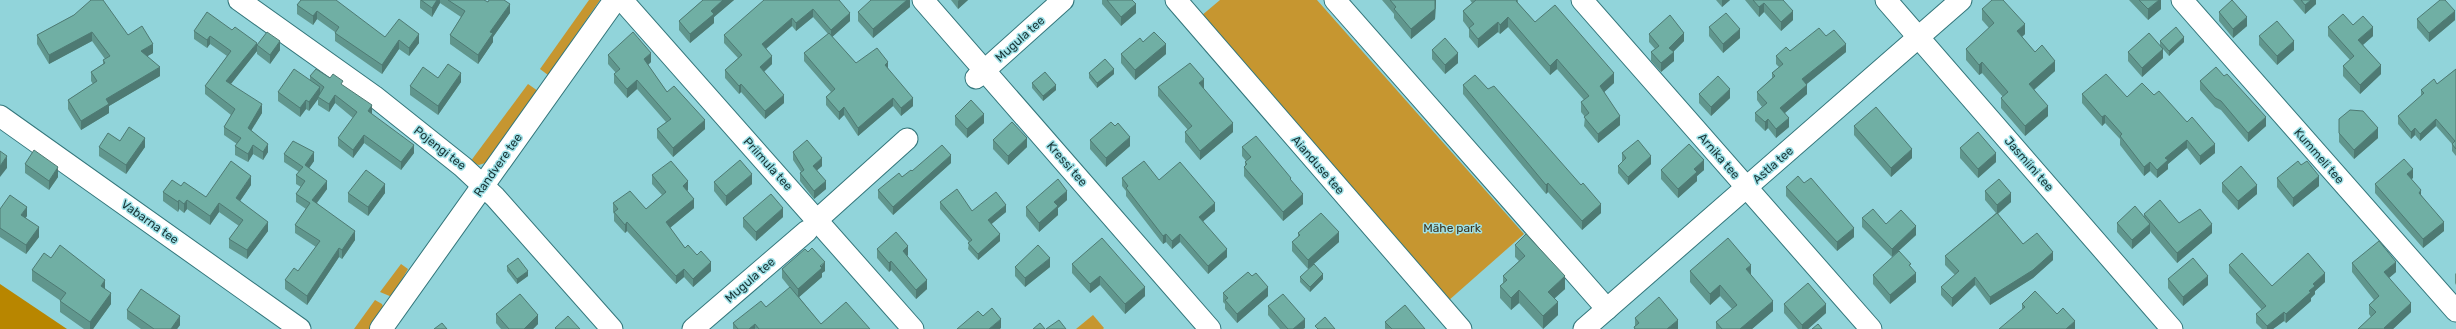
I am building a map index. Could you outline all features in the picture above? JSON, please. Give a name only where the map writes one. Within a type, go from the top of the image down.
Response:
[{"type":"main road","name":"Randvere tee","points":[[381,329],[615,0]]},
{"type":"street","name":"Pojengi tee","points":[[239,0],[374,96],[484,185],[612,329]]},
{"type":"street","name":"Priimula tee","points":[[622,0],[812,225],[913,329]]},
{"type":"street","name":"Kressi tee","points":[[923,0],[981,74],[1210,329]]},
{"type":"street","name":"Mugula tee","points":[[981,74],[1063,0]]},
{"type":"street","name":"Aianduse tee","points":[[1176,0],[1462,329]]},
{"type":"street","points":[[1335,0],[1606,309]]},
{"type":"street","name":"Arnika tee","points":[[1582,0],[1871,329]]},
{"type":"street","name":"Jasmiini tee","points":[[1886,0],[2172,329]]},
{"type":"street","name":"Astla tee","points":[[1584,329],[1961,0]]},
{"type":"street","name":"Kummeli tee","points":[[2182,0],[2456,311]]},
{"type":"street","name":"Vabarna tee","points":[[0,116],[300,329]]},
{"type":"street","name":"Mugula tee","points":[[693,329],[812,225],[907,139]]},
{"type":"green space","points":[[589,0],[600,0],[548,75],[540,69]]},
{"type":"green space","name":"Mähe park","points":[[1220,0],[1317,0],[1524,234],[1448,301],[1201,16]]},
{"type":"green space","points":[[528,84],[538,91],[485,163],[479,165],[470,162]]},
{"type":"green space","points":[[401,264],[408,269],[392,297],[380,292]]},
{"type":"green space","points":[[375,300],[382,304],[384,309],[369,329],[354,329]]},
{"type":"green space","points":[[1093,315],[1104,328],[1103,329],[1076,329]]},
{"type":"shaded area","points":[[0,284],[67,329],[0,329]]},
{"type":"building","points":[[91,0],[103,0],[128,35],[142,26],[153,44],[141,51],[160,67],[106,99],[109,104],[81,121],[68,100],[97,81],[91,72],[105,63],[103,60],[110,56],[92,32],[49,55],[37,35],[74,15]]},
{"type":"building","points":[[301,0],[336,0],[385,37],[399,19],[419,34],[409,48],[399,40],[382,65],[335,33],[339,27],[317,11],[313,16],[297,5]]},
{"type":"building","points":[[421,0],[437,0],[432,8]]},
{"type":"building","points":[[448,0],[484,0],[488,2],[489,0],[504,0],[510,4],[490,32],[493,33],[478,55],[450,35],[465,11]]},
{"type":"building","points":[[703,0],[723,0],[711,11],[714,14],[690,34],[679,21]]},
{"type":"building","points":[[764,0],[839,0],[850,13],[831,30],[813,9],[796,23],[792,18],[762,44],[772,56],[760,67],[784,95],[765,111],[741,84],[739,86],[725,70],[742,55],[724,35]]},
{"type":"building","points":[[871,0],[907,0],[873,29],[858,12]]},
{"type":"building","points":[[1107,0],[1132,0],[1136,4],[1121,17]]},
{"type":"building","points":[[1390,0],[1435,0],[1435,9],[1411,29],[1394,9],[1396,7]]},
{"type":"building","points":[[1476,0],[1517,0],[1516,1],[1535,22],[1555,5],[1614,73],[1600,86],[1620,116],[1598,134],[1584,117],[1589,113],[1581,102],[1589,96],[1557,59],[1550,66],[1508,17],[1500,25],[1498,22],[1478,39],[1469,28],[1474,24],[1463,11]]},
{"type":"building","points":[[1753,0],[1783,0],[1793,11],[1781,22],[1764,3],[1759,7]]},
{"type":"building","points":[[1992,0],[2003,0],[2025,24],[2017,31],[2035,52],[2042,45],[2055,61],[2029,84],[2048,106],[2025,126],[2001,98],[2008,92],[1982,62],[1979,65],[1966,49],[1994,23],[1982,9]]},
{"type":"building","points":[[2139,0],[2159,0],[2148,9]]},
{"type":"building","points":[[2232,0],[2247,17],[2233,29],[2219,12]]},
{"type":"building","points":[[2301,0],[2311,0],[2305,5]]},
{"type":"building","points":[[2440,0],[2445,0],[2455,11],[2429,33],[2417,19]]},
{"type":"building","points":[[207,12],[232,30],[235,27],[257,43],[226,81],[262,104],[248,128],[268,144],[263,152],[253,145],[248,154],[235,146],[241,138],[224,127],[235,109],[205,86],[231,51],[210,36],[207,40],[194,31]]},
{"type":"building","points":[[1726,13],[1740,29],[1723,44],[1709,27]]},
{"type":"building","points":[[2343,14],[2353,25],[2363,16],[2373,27],[2358,40],[2381,65],[2360,85],[2343,66],[2354,56],[2328,27]]},
{"type":"building","points":[[1670,15],[1684,33],[1669,48],[1674,52],[1661,63],[1651,52],[1659,46],[1649,34]]},
{"type":"building","points":[[2277,21],[2294,41],[2277,56],[2259,36]]},
{"type":"building","points":[[2176,27],[2184,37],[2169,51],[2160,41]]},
{"type":"building","points":[[1819,28],[1826,36],[1834,30],[1846,44],[1802,79],[1807,85],[1780,108],[1789,118],[1776,129],[1768,119],[1765,122],[1755,113],[1767,103],[1757,92],[1775,76],[1772,73],[1783,64],[1776,56],[1786,47],[1790,51]]},
{"type":"building","points":[[267,32],[280,41],[270,55],[257,45]]},
{"type":"building","points":[[633,32],[651,53],[644,59],[667,92],[674,86],[705,120],[673,148],[657,129],[671,119],[637,80],[627,89],[614,74],[620,69],[608,55]]},
{"type":"building","points":[[1154,32],[1166,44],[1135,70],[1121,54],[1140,38],[1143,42]]},
{"type":"building","points":[[829,33],[856,63],[877,48],[888,62],[885,65],[913,98],[901,108],[893,98],[858,128],[844,107],[839,112],[826,97],[835,89],[804,53]]},
{"type":"building","points":[[2149,33],[2163,49],[2142,68],[2128,52]]},
{"type":"building","points":[[1445,38],[1458,53],[1445,65],[1432,50]]},
{"type":"building","points":[[1105,59],[1114,69],[1097,83],[1089,73]]},
{"type":"building","points":[[1190,63],[1204,79],[1199,83],[1233,123],[1200,151],[1185,132],[1192,126],[1158,87]]},
{"type":"building","points":[[448,64],[461,73],[438,106],[410,86],[423,67],[438,78]]},
{"type":"building","points":[[2216,67],[2224,76],[2227,74],[2266,117],[2248,133],[2221,101],[2215,98],[2200,81]]},
{"type":"building","points":[[294,69],[320,87],[309,102],[306,100],[300,108],[278,92]]},
{"type":"building","points":[[316,69],[330,78],[333,74],[343,81],[341,84],[372,105],[368,111],[414,145],[401,162],[364,135],[353,150],[338,138],[357,112],[335,95],[329,104],[318,97],[324,87],[310,76]]},
{"type":"building","points":[[2456,69],[2456,149],[2452,144],[2455,141],[2436,119],[2420,134],[2415,128],[2411,132],[2398,116],[2424,93],[2421,90],[2434,79],[2437,84]]},
{"type":"building","points":[[1045,72],[1056,85],[1043,96],[1032,83]]},
{"type":"building","points":[[2106,74],[2127,97],[2142,83],[2154,95],[2159,91],[2187,122],[2192,117],[2215,144],[2200,156],[2187,140],[2165,158],[2168,160],[2157,170],[2150,162],[2144,167],[2120,136],[2122,134],[2105,115],[2102,117],[2082,94]]},
{"type":"building","points":[[1475,75],[1488,89],[1494,86],[1581,185],[1583,183],[1601,204],[1582,221],[1548,183],[1546,185],[1463,85]]},
{"type":"building","points":[[1718,76],[1730,89],[1711,107],[1699,94]]},
{"type":"building","points":[[971,100],[984,114],[967,129],[955,116]]},
{"type":"building","points":[[1876,107],[1912,149],[1891,168],[1854,126]]},
{"type":"building","points":[[2350,110],[2363,111],[2378,128],[2354,150],[2339,133],[2339,119]]},
{"type":"building","points":[[1012,122],[1027,138],[1008,156],[993,140]]},
{"type":"building","points":[[1111,122],[1115,126],[1118,123],[1130,137],[1106,158],[1090,140]]},
{"type":"building","points":[[129,127],[145,138],[126,165],[99,147],[108,133],[120,141]]},
{"type":"building","points":[[1978,132],[1996,153],[1978,169],[1960,148]]},
{"type":"building","points":[[1256,136],[1303,194],[1283,212],[1244,167],[1247,164],[1245,162],[1251,157],[1242,147]]},
{"type":"building","points":[[807,140],[822,158],[813,166],[826,181],[814,191],[800,173],[804,170],[793,152]]},
{"type":"building","points":[[1638,140],[1651,156],[1628,177],[1618,166],[1626,158],[1622,153]]},
{"type":"building","points":[[293,141],[314,152],[305,165],[327,181],[312,200],[355,231],[342,250],[339,248],[307,296],[285,280],[294,268],[298,271],[320,241],[295,225],[310,203],[296,194],[305,181],[296,175],[303,167],[284,154]]},
{"type":"building","points":[[1689,144],[1704,160],[1694,169],[1697,172],[1678,189],[1661,170]]},
{"type":"building","points":[[942,145],[951,155],[893,207],[878,190],[899,173],[902,177],[911,170],[912,171]]},
{"type":"building","points":[[34,150],[58,167],[49,181],[25,164]]},
{"type":"building","points":[[0,151],[7,156],[0,166]]},
{"type":"building","points":[[2404,159],[2413,169],[2407,174],[2421,190],[2419,193],[2444,222],[2423,239],[2375,184]]},
{"type":"building","points":[[740,160],[752,174],[726,196],[714,182]]},
{"type":"building","points":[[231,161],[251,176],[236,198],[268,222],[247,250],[229,239],[243,220],[219,203],[210,216],[187,200],[184,204],[179,200],[178,202],[163,192],[172,180],[181,186],[184,182],[206,197]]},
{"type":"building","points":[[671,161],[688,181],[683,186],[694,199],[666,222],[685,248],[688,245],[697,255],[701,251],[711,262],[693,279],[684,269],[676,276],[627,222],[625,225],[614,212],[618,209],[613,203],[630,191],[646,209],[666,192],[652,175]]},
{"type":"building","points":[[1144,161],[1159,180],[1180,162],[1215,203],[1199,217],[1227,249],[1208,266],[1180,234],[1172,241],[1166,234],[1163,236],[1126,188],[1128,186],[1122,178]]},
{"type":"building","points":[[2298,161],[2301,165],[2307,161],[2319,176],[2293,198],[2277,178]]},
{"type":"building","points":[[2241,166],[2257,185],[2238,201],[2222,183]]},
{"type":"building","points":[[366,170],[385,184],[368,207],[348,193]]},
{"type":"building","points":[[1798,176],[1804,183],[1811,178],[1854,228],[1837,242],[1786,187]]},
{"type":"building","points":[[1058,179],[1067,191],[1054,202],[1058,206],[1039,223],[1026,207]]},
{"type":"building","points":[[1999,179],[2011,193],[1997,205],[1985,191]]},
{"type":"building","points":[[957,189],[972,211],[996,192],[1006,205],[988,220],[1000,234],[978,254],[968,243],[972,240],[940,202]]},
{"type":"building","points":[[771,194],[783,208],[756,232],[743,218]]},
{"type":"building","points":[[10,195],[27,207],[21,215],[39,227],[26,245],[0,228],[0,209]]},
{"type":"building","points":[[2160,200],[2179,223],[2200,209],[2212,224],[2177,253],[2144,214]]},
{"type":"building","points":[[2135,206],[2150,224],[2132,240],[2117,223]]},
{"type":"building","points":[[1873,209],[1886,224],[1901,210],[1916,226],[1892,249],[1862,218]]},
{"type":"building","points":[[1321,213],[1339,232],[1308,260],[1292,242],[1300,235],[1298,233]]},
{"type":"building","points":[[1997,213],[2023,244],[2037,233],[2053,252],[2033,270],[1990,297],[1975,277],[1952,298],[1941,287],[1959,271],[1945,256]]},
{"type":"building","points":[[896,232],[908,246],[903,251],[927,280],[916,290],[891,261],[889,263],[877,249]]},
{"type":"building","points":[[1526,234],[1565,276],[1548,292],[1558,302],[1543,316],[1519,290],[1511,298],[1500,286],[1507,280],[1503,276],[1525,256],[1515,245]]},
{"type":"building","points":[[1102,238],[1145,287],[1125,304],[1100,276],[1090,284],[1072,264]]},
{"type":"building","points":[[1728,238],[1751,265],[1746,269],[1773,301],[1740,329],[1722,329],[1716,322],[1737,305],[1720,285],[1710,294],[1690,271]]},
{"type":"building","points":[[2379,241],[2396,262],[2384,272],[2411,303],[2384,328],[2385,329],[2358,329],[2376,312],[2369,305],[2379,296],[2352,263]]},
{"type":"building","points":[[60,245],[105,280],[101,286],[111,293],[90,322],[60,301],[66,293],[32,270],[44,253],[51,258]]},
{"type":"building","points":[[1038,245],[1050,258],[1025,278],[1015,267]]},
{"type":"building","points":[[812,248],[825,262],[820,266],[822,268],[798,289],[782,269],[805,249],[808,252]]},
{"type":"building","points":[[1899,251],[1911,264],[1909,265],[1916,273],[1890,295],[1873,275]]},
{"type":"building","points":[[2242,253],[2272,286],[2308,253],[2325,273],[2313,284],[2315,286],[2309,291],[2311,292],[2286,314],[2284,312],[2267,326],[2256,314],[2266,306],[2229,265]]},
{"type":"building","points":[[518,258],[528,271],[517,279],[507,266]]},
{"type":"building","points":[[2193,258],[2208,276],[2183,297],[2168,279]]},
{"type":"building","points":[[1314,264],[1323,274],[1310,287],[1300,277]]},
{"type":"building","points":[[1248,272],[1252,276],[1256,273],[1268,287],[1237,314],[1225,300],[1228,298],[1223,293]]},
{"type":"building","points":[[1808,283],[1826,304],[1802,325],[1784,304]]},
{"type":"building","points":[[790,287],[821,324],[846,302],[870,329],[759,329],[755,324],[749,329],[738,329],[733,323],[761,301],[766,307]]},
{"type":"building","points":[[141,289],[180,316],[171,329],[154,329],[127,310]]},
{"type":"building","points":[[2035,291],[2057,314],[2063,308],[2075,321],[2066,329],[1999,329],[2025,307],[2022,304]]},
{"type":"building","points":[[520,294],[538,315],[524,329],[509,329],[496,314]]},
{"type":"building","points":[[1283,294],[1305,319],[1293,329],[1288,329],[1268,306]]},
{"type":"building","points":[[1659,297],[1678,320],[1667,329],[1635,329],[1634,327],[1639,323],[1635,318]]},
{"type":"building","points":[[1405,305],[1425,329],[1392,329],[1385,322]]},
{"type":"building","points":[[992,308],[1001,319],[989,329],[957,329],[978,311],[983,316]]},
{"type":"building","points":[[568,316],[580,329],[555,328]]},
{"type":"building","points":[[1325,317],[1335,329],[1318,329],[1315,326]]},
{"type":"building","points":[[1059,320],[1066,329],[1046,329]]},
{"type":"building","points":[[442,323],[447,329],[434,329]]},
{"type":"building","points":[[1040,323],[1045,329],[1033,329]]},
{"type":"building","points":[[1818,324],[1822,329],[1812,329]]}]
